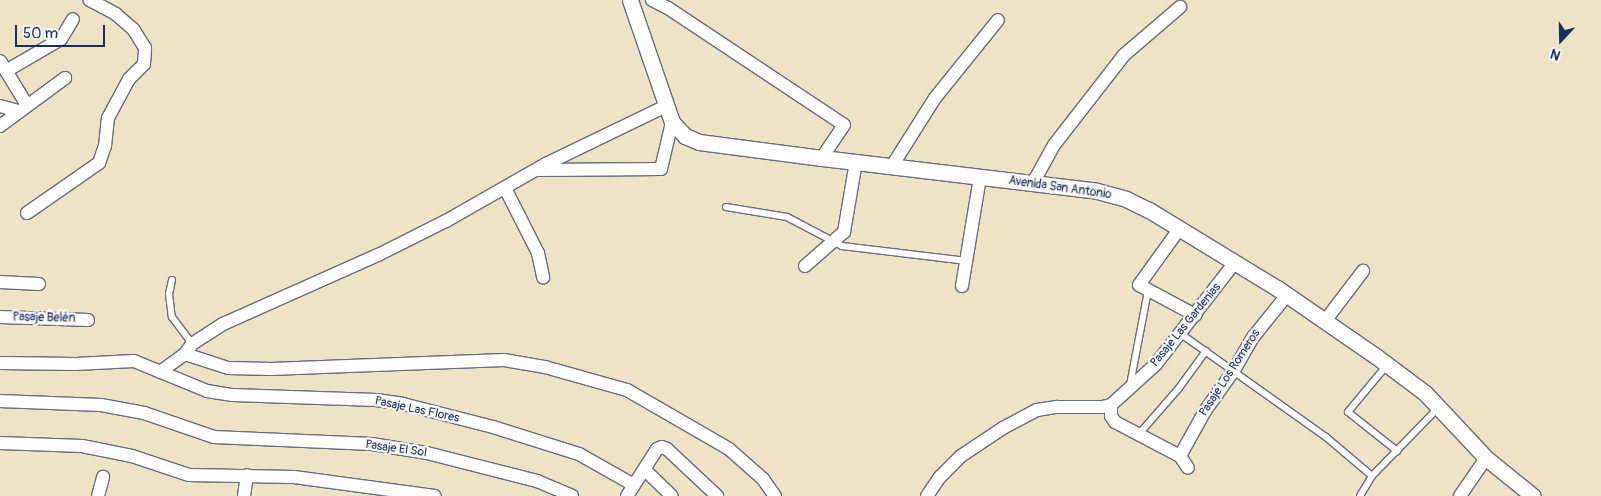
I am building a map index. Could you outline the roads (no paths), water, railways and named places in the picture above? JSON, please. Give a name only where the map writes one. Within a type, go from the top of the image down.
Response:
[{"type":"street","points":[[26,213],[99,164],[105,146],[108,118],[129,79],[144,64],[145,48],[133,29],[116,14],[90,0]]},
{"type":"street","points":[[536,170],[661,170],[672,122],[630,0]]},
{"type":"street","points":[[652,0],[668,8],[844,125],[822,158]]},
{"type":"street","points":[[1033,183],[1054,145],[1124,55],[1180,7]]},
{"type":"street","points":[[23,108],[2,67],[61,39],[73,19]]},
{"type":"street","points":[[892,166],[935,98],[998,20]]},
{"type":"street","points":[[0,126],[65,78]]},
{"type":"street","points":[[0,106],[23,108]]},
{"type":"street","points":[[160,372],[223,324],[378,255],[536,170],[666,106]]},
{"type":"street","name":"Avenida San Antonio","points":[[672,122],[685,136],[699,142],[1112,194],[1149,210],[1287,294],[1425,393],[1486,458],[1533,496]]},
{"type":"street","points":[[805,266],[844,232],[856,162]]},
{"type":"street","points":[[962,286],[980,177]]},
{"type":"street","points":[[505,188],[538,254],[543,277]]},
{"type":"street","points":[[1180,228],[1144,287],[1195,315]]},
{"type":"street","name":"Pasaje Las Gardenias","points":[[1111,405],[1156,364],[1235,262]]},
{"type":"street","points":[[1325,320],[1363,271]]},
{"type":"street","points":[[0,282],[39,284]]},
{"type":"street","name":"Pasaje Los Romeros","points":[[1180,456],[1205,411],[1234,370],[1254,336],[1287,294]]},
{"type":"street","name":"Pasaje Belén","points":[[0,317],[88,320]]},
{"type":"street","points":[[189,349],[228,368],[271,369],[504,360],[545,367],[627,390],[729,449],[763,479],[775,496]]},
{"type":"street","name":"Pasaje Las Flores","points":[[0,364],[76,364],[134,361],[148,365],[160,372],[207,391],[233,396],[376,400],[403,404],[493,427],[580,454],[630,491]]},
{"type":"street","name":"Pasaje El Sol","points":[[0,401],[101,405],[144,413],[214,437],[372,444],[418,451],[537,481],[572,496]]},
{"type":"street","points":[[927,496],[940,477],[961,456],[1003,428],[1037,410],[1058,407],[1102,407],[1111,405],[1112,416],[1116,422],[1180,456],[1188,468]]},
{"type":"street","points":[[0,443],[82,446],[132,456],[189,475],[247,475],[294,478],[435,496]]},
{"type":"street","points":[[630,491],[657,449],[666,449],[717,496]]},
{"type":"street","points":[[1460,496],[1486,458]]},
{"type":"street","points":[[645,470],[672,496]]},
{"type":"street","points":[[244,496],[247,475]]},
{"type":"street","points":[[98,496],[103,477]]},
{"type":"street","points":[[332,496],[336,483]]},
{"type":"lane","points":[[726,207],[787,217],[842,246],[967,261]]},
{"type":"lane","points":[[172,280],[169,294],[172,317],[189,349]]},
{"type":"lane","points":[[1130,388],[1144,287]]},
{"type":"lane","points":[[1181,334],[1326,437],[1372,476]]},
{"type":"lane","points":[[1139,434],[1179,388],[1206,351]]},
{"type":"lane","points":[[1387,365],[1348,412],[1397,451]]},
{"type":"lane","points":[[1360,496],[1372,476],[1438,407]]}]
